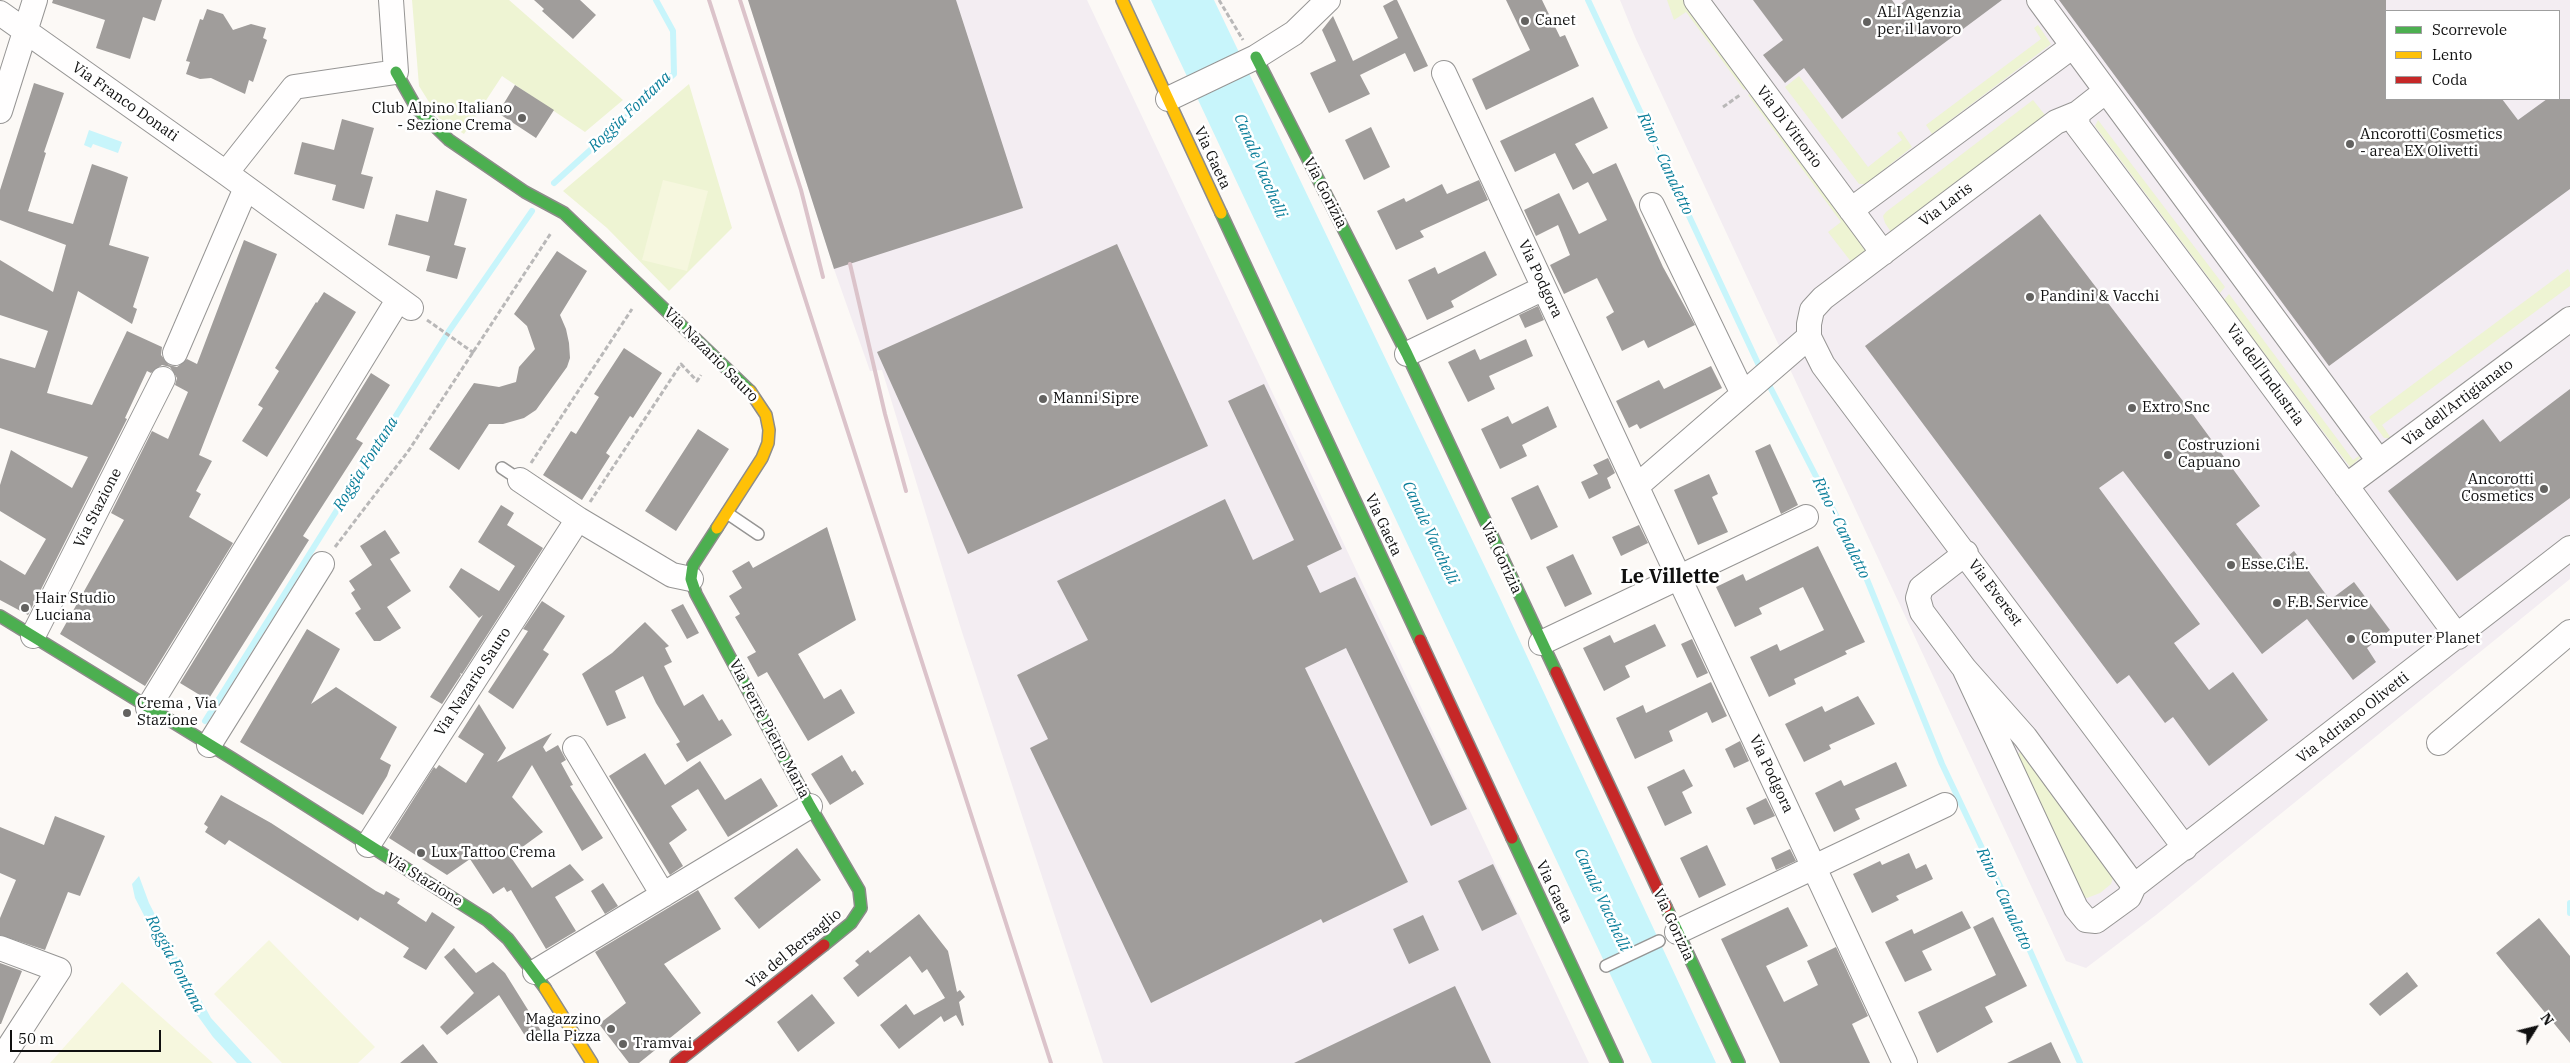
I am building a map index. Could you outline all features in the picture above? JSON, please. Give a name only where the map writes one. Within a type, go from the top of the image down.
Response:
[{"type":"street","points":[[0,111],[36,0]]},
{"type":"street","points":[[391,0],[396,72],[417,109],[449,140],[525,192],[560,210]]},
{"type":"street","name":"Via Gaeta","points":[[1122,0],[1617,1063]]},
{"type":"street","points":[[1168,99],[1250,60],[1294,33],[1328,0]]},
{"type":"street","name":"Via Di Vittorio","points":[[1696,0],[1883,253]]},
{"type":"street","points":[[2039,0],[2379,462]]},
{"type":"street","name":"Via Franco Donati","points":[[0,13],[226,173],[404,304]]},
{"type":"street","points":[[1851,210],[2073,46]]},
{"type":"street","name":"Via Gorizia","points":[[1250,60],[1406,354],[1541,643],[1668,936],[1738,1063]]},
{"type":"street","points":[[226,173],[294,87],[396,72]]},
{"type":"street","name":"Via Podgora","points":[[1444,73],[1905,1063]]},
{"type":"street","name":"Via Laris","points":[[1809,337],[1808,324],[1812,310],[1823,298],[2056,122],[2078,113],[2106,91]]},
{"type":"street","name":"Via dell'Industria","points":[[2078,113],[2077,125],[2083,134],[2458,637]]},
{"type":"street","points":[[176,353],[246,188]]},
{"type":"street","points":[[1652,205],[1743,394]]},
{"type":"street","name":"Via Nazario Sauro","points":[[560,210],[716,358],[759,402],[766,415],[769,430],[768,443],[762,458],[692,566],[690,579]]},
{"type":"street","points":[[1406,354],[1544,288]]},
{"type":"street","points":[[148,708],[404,304]]},
{"type":"street","name":"Via dell'Artigianato","points":[[2346,486],[2570,319]]},
{"type":"street","points":[[1637,486],[1809,337]]},
{"type":"street","name":"Via Everest","points":[[1809,337],[1824,365],[2185,848]]},
{"type":"street","name":"Via Stazione","points":[[33,636],[163,379]]},
{"type":"street","points":[[511,474],[578,520],[672,575],[690,579]]},
{"type":"street","points":[[1541,643],[1806,517]]},
{"type":"street","name":"Via Nazario Sauro","points":[[368,845],[578,520]]},
{"type":"street","name":"Via Adriano Olivetti","points":[[1964,668],[2076,908],[2086,920],[2096,921],[2129,897],[2134,886],[2458,637],[2570,548]]},
{"type":"street","points":[[1966,553],[1921,588],[1918,598],[1922,612],[1964,668],[2025,737],[2134,886]]},
{"type":"street","points":[[209,745],[322,564]]},
{"type":"street","name":"Via Ferrè Pietro Maria","points":[[535,972],[810,806],[696,594],[690,579]]},
{"type":"street","name":"Via Stazione","points":[[0,616],[487,920],[508,938],[535,972],[592,1063]]},
{"type":"street","points":[[2439,743],[2570,632]]},
{"type":"street","points":[[2003,749],[2025,737]]},
{"type":"street","points":[[575,748],[663,895]]},
{"type":"street","points":[[1668,936],[1945,805]]},
{"type":"street","name":"Via del Bersaglio","points":[[676,1063],[851,923],[861,908],[859,890],[810,806]]},
{"type":"street","points":[[0,948],[59,970],[0,1061]]},
{"type":"lane","points":[[727,514],[758,534]]},
{"type":"lane","points":[[1606,966],[1668,936]]},
{"type":"path","points":[[1219,0],[1238,32],[1250,60]]},
{"type":"path","points":[[322,564],[409,450],[474,353],[560,210]]},
{"type":"path","points":[[511,474],[628,313],[648,292]]},
{"type":"path","points":[[404,304],[474,353]]},
{"type":"path","points":[[578,520],[681,364],[697,381],[716,358]]},
{"type":"shaded area","points":[[748,0],[1087,0],[1589,1063],[1103,1063],[961,629],[882,370],[870,371],[834,269]]},
{"type":"shaded area","points":[[1620,0],[2570,0],[2570,579],[2156,915],[2086,968],[2066,961],[1635,37]]},
{"type":"green space","points":[[412,0],[509,0],[623,100],[585,132],[502,76],[464,134],[439,118],[419,86]]},
{"type":"green space","points":[[1667,0],[1684,0],[1748,87],[1744,90],[1686,12],[1674,20]]},
{"type":"green space","points":[[2038,25],[2051,44],[1932,134],[1926,125],[2041,39],[2034,28]]},
{"type":"green space","points":[[1799,76],[1868,167],[1902,140],[1897,133],[1901,131],[1912,147],[1866,184],[1859,184],[1785,87]]},
{"type":"green space","points":[[689,84],[732,228],[669,291],[607,228],[563,191]]},
{"type":"green space","points":[[1752,92],[1869,251],[1852,263],[1828,232],[1841,222],[1748,95]]},
{"type":"green space","points":[[2033,100],[2045,115],[1891,232],[1883,216],[1886,212]]},
{"type":"green space","points":[[2098,120],[2225,287],[2220,293],[2095,126]]},
{"type":"green space","points":[[663,180],[708,191],[687,271],[642,260]]},
{"type":"green space","points":[[2568,269],[2570,273],[2570,286],[2382,425],[2391,438],[2384,438],[2369,417]]},
{"type":"green space","points":[[2229,294],[2353,460],[2359,456],[2360,458],[2350,467],[2224,300]]},
{"type":"green space","points":[[2020,752],[2114,875],[2111,884],[2100,893],[2087,898],[2083,897],[2017,755]]},
{"type":"green space","points":[[269,940],[375,1047],[358,1063],[282,1063],[214,994]]},
{"type":"green space","points":[[122,982],[213,1063],[50,1063]]},
{"type":"water","name":"Canale Vacchelli","points":[[1151,0],[1214,0],[1499,596],[1716,1063],[1652,1063]]},
{"type":"water","points":[[89,130],[122,142],[118,153],[93,144],[91,148],[84,145]]},
{"type":"water","points":[[139,876],[149,903],[211,1018],[252,1063],[237,1063],[213,1037],[192,1008],[135,898],[132,884]]},
{"type":"building","points":[[53,0],[162,0],[155,21],[143,17],[130,59],[96,48],[105,20],[52,3]]},
{"type":"building","points":[[534,0],[580,0],[596,15],[573,39],[542,11],[544,9]]},
{"type":"building","points":[[748,0],[956,0],[1023,208],[834,269]]},
{"type":"building","points":[[1397,0],[1428,66],[1414,72],[1405,53],[1360,75],[1370,94],[1329,113],[1310,73],[1336,61],[1322,30],[1333,16],[1353,61],[1398,38],[1383,6]]},
{"type":"building","points":[[1506,0],[1542,0],[1560,37],[1565,35],[1579,66],[1486,110],[1472,79],[1530,50]]},
{"type":"building","points":[[1753,0],[1892,0],[1897,7],[1906,0],[2002,0],[1842,119],[1804,68],[1785,83],[1763,55],[1783,40]]},
{"type":"building","name":"Ancorotti Cosmetics - area EX Olivetti","points":[[2059,0],[2386,0],[2385,100],[2503,100],[2518,120],[2546,100],[2570,99],[2570,189],[2329,366]]},
{"type":"building","points":[[207,9],[223,14],[233,30],[251,24],[266,28],[263,38],[267,40],[253,82],[249,80],[245,94],[211,78],[200,79],[186,74],[190,62],[186,61],[200,19],[203,20]]},
{"type":"building","points":[[34,83],[64,93],[44,152],[46,153],[28,211],[73,224],[92,164],[115,172],[128,177],[109,245],[149,257],[133,307],[137,309],[132,324],[78,291],[47,393],[92,405],[127,331],[162,347],[161,355],[169,365],[177,367],[187,359],[197,364],[244,240],[277,254],[199,455],[212,461],[196,491],[201,494],[189,517],[233,543],[145,686],[60,634],[124,520],[111,513],[152,431],[168,439],[188,392],[175,385],[177,378],[170,367],[162,365],[151,373],[147,371],[125,418],[127,419],[28,615],[0,600],[0,560],[25,575],[46,539],[0,511],[0,485],[11,450],[72,488],[88,457],[0,428],[0,358],[35,368],[48,331],[0,315],[0,260],[53,292],[66,245],[0,220],[0,190]]},
{"type":"building","points":[[515,85],[554,110],[536,138],[498,113]]},
{"type":"building","points":[[1593,97],[1608,128],[1575,144],[1593,174],[1616,163],[1663,267],[1695,325],[1648,348],[1644,340],[1622,351],[1606,317],[1614,312],[1597,278],[1564,294],[1550,265],[1570,255],[1558,225],[1536,236],[1524,210],[1559,193],[1579,234],[1607,220],[1588,182],[1573,190],[1555,153],[1515,172],[1500,141]]},
{"type":"building","points":[[342,119],[374,128],[361,174],[373,177],[364,209],[332,200],[336,185],[294,174],[302,142],[334,150]]},
{"type":"building","points":[[1371,127],[1390,167],[1364,180],[1345,140]]},
{"type":"building","points":[[1479,180],[1488,200],[1420,231],[1424,237],[1396,250],[1377,211],[1404,198],[1406,202],[1442,184],[1447,194]]},
{"type":"building","points":[[436,190],[467,199],[454,245],[466,248],[457,279],[426,271],[430,256],[388,245],[396,214],[428,222]]},
{"type":"building","points":[[2040,214],[2186,405],[2260,506],[2236,524],[2271,570],[2294,551],[2330,600],[2354,582],[2390,630],[2367,648],[2376,662],[2353,680],[2307,619],[2262,654],[2123,471],[2099,488],[2200,624],[2174,643],[2209,690],[2233,672],[2268,720],[2209,766],[2173,717],[2165,723],[2129,675],[2117,684],[1865,346]]},
{"type":"building","name":"Manni Sipre","points":[[1117,244],[1208,446],[968,554],[877,352]]},
{"type":"building","points":[[557,251],[587,271],[560,315],[569,343],[570,358],[567,367],[536,410],[524,418],[503,424],[489,424],[459,470],[429,449],[474,383],[499,387],[516,382],[519,367],[535,349],[527,326],[514,314]]},
{"type":"building","points":[[1485,251],[1497,275],[1451,301],[1454,307],[1427,320],[1408,280],[1435,267],[1438,274]]},
{"type":"building","points":[[324,292],[356,312],[267,457],[242,441],[263,408],[258,405],[279,371],[275,368]]},
{"type":"building","points":[[1538,306],[1544,320],[1525,328],[1519,315]]},
{"type":"building","points":[[1526,339],[1533,356],[1489,376],[1495,389],[1468,402],[1448,362],[1475,349],[1480,360]]},
{"type":"building","points":[[624,348],[662,373],[633,418],[630,416],[606,453],[610,456],[582,500],[543,475],[571,431],[576,434],[599,397],[594,394]]},
{"type":"building","points":[[1711,366],[1722,388],[1640,429],[1637,424],[1629,428],[1616,401],[1659,380],[1664,389]]},
{"type":"building","points":[[371,373],[390,385],[356,439],[363,443],[303,536],[309,540],[208,700],[180,683]]},
{"type":"building","points":[[1264,384],[1342,549],[1307,566],[1320,593],[1355,577],[1467,809],[1431,826],[1346,648],[1305,668],[1408,882],[1323,923],[1321,919],[1151,1003],[1030,748],[1048,739],[1017,675],[1088,640],[1057,581],[1225,499],[1253,560],[1294,540],[1228,401]]},
{"type":"building","points":[[2570,389],[2570,498],[2457,581],[2388,491],[2483,419],[2500,442]]},
{"type":"building","points":[[1548,406],[1557,427],[1522,445],[1527,456],[1500,469],[1481,429],[1508,416],[1512,424]]},
{"type":"building","points":[[698,429],[729,449],[676,531],[645,511]]},
{"type":"building","points":[[1770,444],[1798,505],[1781,514],[1755,451]]},
{"type":"building","points":[[1608,458],[1615,473],[1607,478],[1611,488],[1589,499],[1581,482],[1598,474],[1593,465]]},
{"type":"building","points":[[1709,474],[1718,494],[1712,497],[1728,532],[1698,545],[1674,490]]},
{"type":"building","points":[[1538,485],[1558,527],[1531,540],[1511,498]]},
{"type":"building","points":[[501,505],[514,513],[507,525],[543,548],[462,674],[460,673],[461,675],[442,704],[430,697],[483,615],[479,618],[449,587],[461,568],[499,591],[515,566],[478,542]]},
{"type":"building","points":[[1639,525],[1648,543],[1621,556],[1612,537]]},
{"type":"building","points":[[827,527],[856,620],[798,654],[824,699],[841,689],[855,713],[808,741],[767,672],[758,677],[747,657],[756,652],[735,617],[740,614],[729,596],[742,588],[732,571],[749,561],[753,568]]},
{"type":"building","points":[[385,530],[400,553],[390,559],[411,591],[387,607],[401,628],[380,641],[374,641],[355,613],[361,609],[351,593],[355,590],[349,581],[372,565],[360,546]]},
{"type":"building","points":[[1818,546],[1865,642],[1845,651],[1847,654],[1794,679],[1796,684],[1769,697],[1750,657],[1777,644],[1780,651],[1824,630],[1803,587],[1759,608],[1762,614],[1735,627],[1716,587],[1743,574],[1746,581]]},
{"type":"building","points":[[1573,554],[1592,594],[1565,607],[1546,567]]},
{"type":"building","points":[[542,601],[565,616],[543,650],[549,654],[513,709],[488,692],[528,631],[523,629]]},
{"type":"building","points":[[683,604],[699,633],[687,639],[671,610]]},
{"type":"building","points":[[645,622],[669,646],[665,648],[672,662],[664,666],[684,706],[703,694],[719,721],[722,719],[732,735],[687,762],[676,744],[680,742],[656,703],[643,676],[615,691],[626,718],[607,726],[582,674],[612,653]]},
{"type":"building","points":[[1655,624],[1666,646],[1625,666],[1630,677],[1604,691],[1583,648],[1610,635],[1614,643]]},
{"type":"building","points":[[307,629],[340,649],[311,704],[336,687],[397,727],[380,759],[391,765],[387,776],[363,815],[240,742]]},
{"type":"building","points":[[1692,639],[1708,673],[1697,678],[1681,644]]},
{"type":"building","points":[[1711,682],[1727,716],[1712,723],[1707,712],[1669,731],[1673,741],[1635,759],[1616,718],[1643,705],[1646,713]]},
{"type":"building","points":[[1858,696],[1875,724],[1829,745],[1831,749],[1804,762],[1785,724],[1822,706],[1825,712]]},
{"type":"building","points":[[479,704],[506,748],[497,762],[552,733],[543,747],[546,752],[558,745],[566,760],[561,763],[573,785],[570,786],[603,838],[582,851],[532,765],[512,797],[543,832],[510,856],[532,888],[570,864],[584,880],[555,897],[576,931],[546,949],[511,890],[507,892],[504,887],[493,894],[470,859],[447,875],[389,838],[434,767],[436,769],[439,765],[466,783],[484,754],[458,737]]},
{"type":"building","points":[[1740,741],[1749,761],[1734,768],[1725,749]]},
{"type":"building","points":[[645,753],[665,785],[700,761],[725,800],[761,778],[778,806],[728,837],[698,789],[671,806],[687,830],[669,843],[683,866],[670,875],[609,776]]},
{"type":"building","points":[[842,755],[852,772],[855,770],[864,784],[830,805],[811,774]]},
{"type":"building","points":[[1896,762],[1907,786],[1855,809],[1860,819],[1834,832],[1815,793],[1841,780],[1844,786]]},
{"type":"building","points":[[1684,769],[1693,786],[1682,792],[1692,813],[1665,826],[1647,787]]},
{"type":"building","points":[[221,795],[271,823],[376,891],[384,895],[386,891],[400,899],[397,903],[426,922],[432,912],[455,927],[426,970],[403,957],[409,948],[360,917],[358,921],[229,840],[225,845],[205,832],[208,827],[204,824]]},
{"type":"building","points":[[1766,798],[1775,816],[1754,825],[1746,808]]},
{"type":"building","points":[[55,816],[105,836],[80,896],[68,892],[45,950],[0,935],[0,918],[16,880],[0,873],[0,827],[44,845]]},
{"type":"building","points":[[1707,845],[1726,885],[1699,898],[1680,858]]},
{"type":"building","points":[[797,848],[821,880],[759,929],[734,898]]},
{"type":"building","points":[[1790,849],[1796,861],[1776,870],[1771,858]]},
{"type":"building","points":[[1909,853],[1916,869],[1926,864],[1933,879],[1896,896],[1899,900],[1872,913],[1853,874],[1880,861],[1882,865]]},
{"type":"building","points":[[1493,864],[1517,914],[1482,931],[1458,881]]},
{"type":"building","points":[[603,883],[618,906],[605,914],[591,891]]},
{"type":"building","points":[[698,890],[721,929],[664,964],[701,1013],[639,1063],[629,1063],[599,1024],[626,1003],[595,952]]},
{"type":"building","points":[[1788,907],[1808,946],[1766,966],[1784,1002],[1818,985],[1807,961],[1836,947],[1868,1016],[1852,1024],[1870,1063],[1780,1063],[1721,939]]},
{"type":"building","points":[[1962,911],[1971,928],[1922,951],[1932,970],[1905,982],[1885,942],[1912,929],[1914,934]]},
{"type":"building","points":[[919,914],[948,951],[957,992],[960,990],[965,997],[959,1002],[964,1025],[962,1026],[956,1015],[944,1022],[941,1016],[899,1049],[880,1025],[906,1004],[914,1015],[945,998],[927,969],[922,973],[910,956],[858,997],[843,978],[859,965],[855,961],[868,950],[870,953]]},
{"type":"building","points":[[1423,915],[1439,950],[1409,964],[1393,929]]},
{"type":"building","points":[[1993,917],[2027,986],[1985,1007],[1993,1022],[1937,1053],[1918,1012],[1996,975],[1973,927]]},
{"type":"building","points":[[2539,918],[2570,956],[2570,1043],[2496,953]]},
{"type":"building","points":[[454,948],[476,973],[493,962],[505,973],[543,1034],[529,1042],[499,995],[447,1035],[440,1027],[474,993],[444,957]]},
{"type":"building","points":[[0,963],[22,971],[1,1024],[0,1024]]},
{"type":"building","points":[[2407,972],[2418,986],[2380,1016],[2369,1004]]},
{"type":"building","points":[[1455,986],[1491,1063],[1294,1063]]},
{"type":"building","points":[[812,994],[835,1023],[798,1052],[777,1022]]},
{"type":"building","points":[[2051,1042],[2061,1063],[2007,1063]]},
{"type":"building","points":[[423,1044],[438,1063],[400,1063]]},
{"type":"waterway","name":"Roggia Fontana","points":[[554,183],[674,74],[673,31],[656,0]]},
{"type":"waterway","name":"Rino - Canaletto","points":[[1588,0],[1762,372]]},
{"type":"waterway","name":"Roggia Fontana","points":[[205,721],[449,331],[532,211]]},
{"type":"waterway","name":"Rino - Canaletto","points":[[1767,381],[1859,560],[1942,764],[2019,926],[2080,1063]]},
{"type":"waterway","points":[[2570,903],[2570,913]]},
{"type":"railway","points":[[709,0],[1051,1063]]},
{"type":"railway","points":[[740,0],[801,190],[823,277]]},
{"type":"railway","points":[[850,264],[885,414],[906,491]]},
{"type":"traffic: fast","points":[[1256,57],[1407,354],[1556,672]]},
{"type":"traffic: fast","points":[[396,72],[417,109],[449,140],[525,192],[564,213],[750,391]]},
{"type":"traffic: fast","points":[[1221,213],[1420,640]]},
{"type":"traffic: fast","points":[[717,528],[693,565],[691,579],[696,594],[810,806],[859,890],[861,908],[851,923],[824,945]]},
{"type":"traffic: fast","points":[[0,616],[233,759],[487,920],[508,939],[545,988]]},
{"type":"traffic: fast","points":[[1512,838],[1617,1063]]},
{"type":"traffic: fast","points":[[1666,907],[1739,1063]]},
{"type":"traffic: slow","points":[[1122,0],[1221,213]]},
{"type":"traffic: slow","points":[[717,528],[762,458],[768,443],[769,430],[766,415],[750,391]]},
{"type":"traffic: slow","points":[[545,988],[592,1063]]},
{"type":"traffic: jam","points":[[1420,640],[1512,838]]},
{"type":"traffic: jam","points":[[1556,672],[1666,907]]},
{"type":"traffic: jam","points":[[676,1063],[824,945]]},
{"type":"place","name":"Canet","points":[[1525,21]]},
{"type":"place","name":"ALI Agenzia per il lavoro","points":[[1867,22]]},
{"type":"place","name":"Club Alpino Italiano - Sezione Crema","points":[[522,118]]},
{"type":"place","name":"Ancorotti Cosmetics - area EX Olivetti","points":[[2350,144]]},
{"type":"place","name":"Pandini & Vacchi","points":[[2030,297]]},
{"type":"place","name":"Manni Sipre","points":[[1043,399]]},
{"type":"place","name":"Extro Snc","points":[[2132,408]]},
{"type":"place","name":"Costruzioni Capuano","points":[[2168,455]]},
{"type":"place","name":"Ancorotti Cosmetics","points":[[2544,489]]},
{"type":"place","name":"Esse.Ci.E.","points":[[2231,565]]},
{"type":"place","name":"F.B. Service","points":[[2277,603]]},
{"type":"place","name":"Hair Studio Luciana","points":[[25,608]]},
{"type":"place","name":"Computer Planet","points":[[2351,639]]},
{"type":"place","name":"Crema , Via Stazione","points":[[127,713]]},
{"type":"place","name":"Lux Tattoo Crema","points":[[421,853]]},
{"type":"place","name":"Magazzino della Pizza","points":[[611,1029]]},
{"type":"place","name":"Tramvai","points":[[623,1044]]},
{"type":"district","name":"Le Villette","points":[[1670,577]]}]
